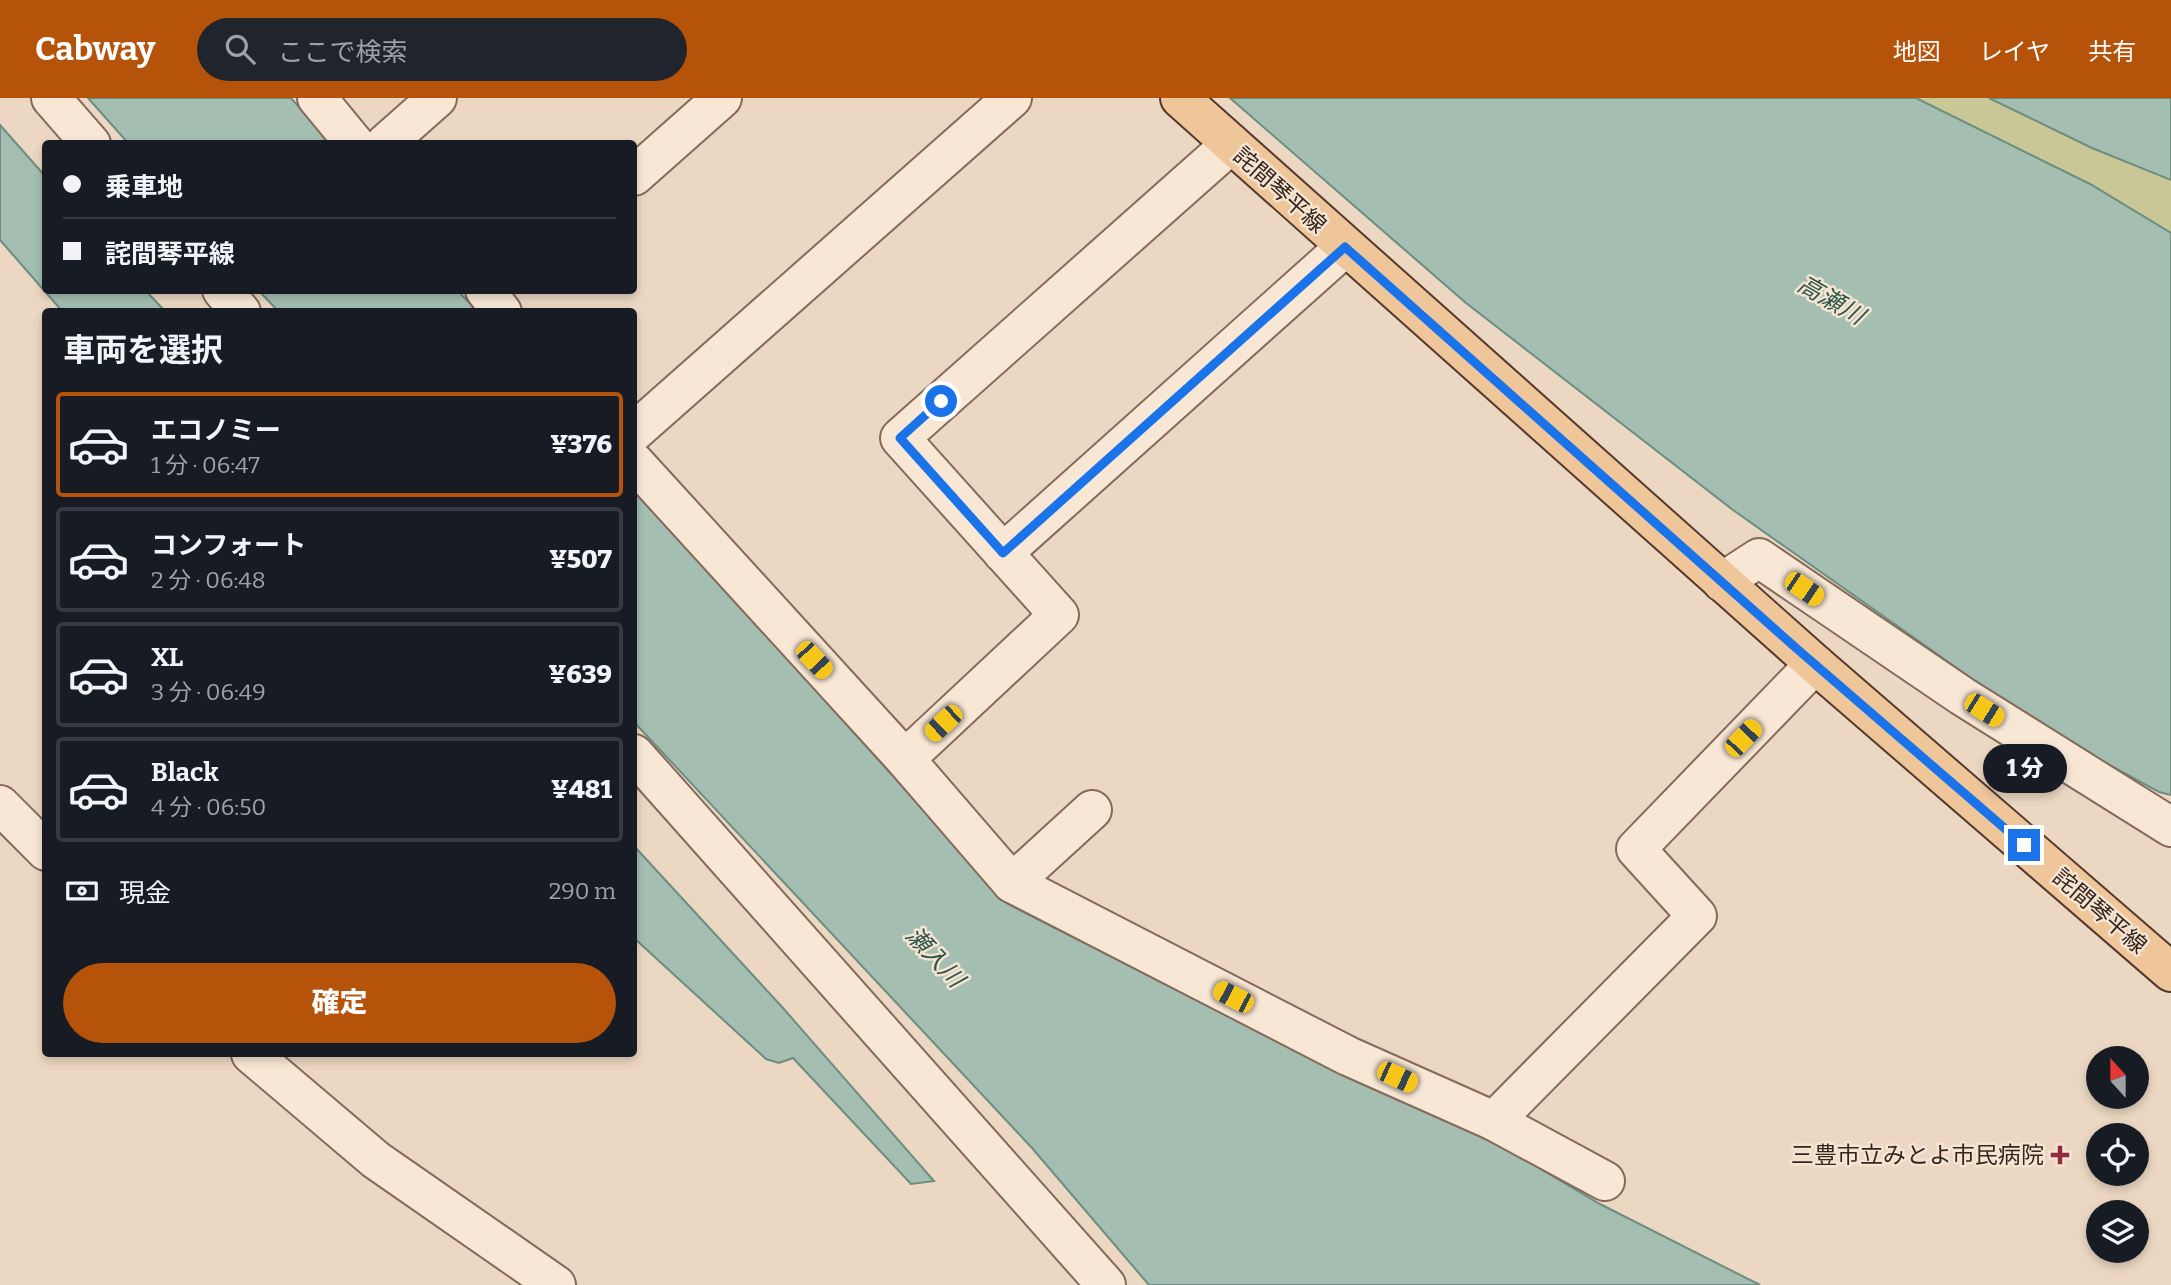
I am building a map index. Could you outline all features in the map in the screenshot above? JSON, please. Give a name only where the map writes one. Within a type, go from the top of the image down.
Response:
[{"type":"main road","name":"詫間琴平線","points":[[1180,98],[1721,582],[2171,972]]},
{"type":"street","points":[[51,98],[88,140]]},
{"type":"street","points":[[317,98],[352,140]]},
{"type":"street","points":[[390,140],[437,98]]},
{"type":"street","points":[[637,173],[722,98]]},
{"type":"street","points":[[637,429],[1012,98]]},
{"type":"street","points":[[905,759],[1059,615],[900,438],[1230,145]]},
{"type":"street","points":[[1003,553],[1345,247]]},
{"type":"street","points":[[225,294],[238,308]]},
{"type":"street","points":[[637,465],[905,759],[1012,883],[1348,1056],[1493,1121],[1605,1181]]},
{"type":"street","points":[[1721,582],[1759,558],[1962,696],[2171,827]]},
{"type":"street","points":[[1493,1121],[1697,916],[1636,849],[1815,664]]},
{"type":"street","points":[[637,757],[1106,1285]]},
{"type":"street","points":[[0,805],[42,847]]},
{"type":"street","points":[[1012,883],[1092,810]]},
{"type":"street","points":[[254,1057],[376,1160],[556,1285]]},
{"type":"shaded area","points":[[1916,98],[1989,98],[2092,148],[2171,180],[2171,233],[2090,184]]},
{"type":"water","points":[[88,98],[291,98],[328,140],[125,140]]},
{"type":"water","name":"高瀬川","points":[[1230,98],[1916,98],[2090,184],[2171,233],[2171,795],[2159,792],[2082,750],[1988,690],[1733,510],[1466,303]]},
{"type":"water","points":[[1989,98],[2171,98],[2171,180],[2092,148]]},
{"type":"water","points":[[0,125],[42,173],[42,288],[0,240]]},
{"type":"water","points":[[47,294],[149,294],[162,308],[59,308]]},
{"type":"water","points":[[262,294],[461,294],[474,308],[275,308]]},
{"type":"water","name":"瀬入川","points":[[637,491],[1008,904],[1261,1033],[1500,1145],[1600,1204],[1760,1285],[1149,1285],[1032,1148],[637,725]]},
{"type":"water","points":[[637,849],[783,1008],[934,1181],[911,1184],[793,1058],[779,1063],[766,1059],[637,941]]},
{"type":"place","name":"三豊市立みとよ市民病院","points":[[2060,1155]]},
{"type":"route","points":[[941,401],[900,438],[1003,553],[1345,247],[1796,648],[2024,845]]}]
